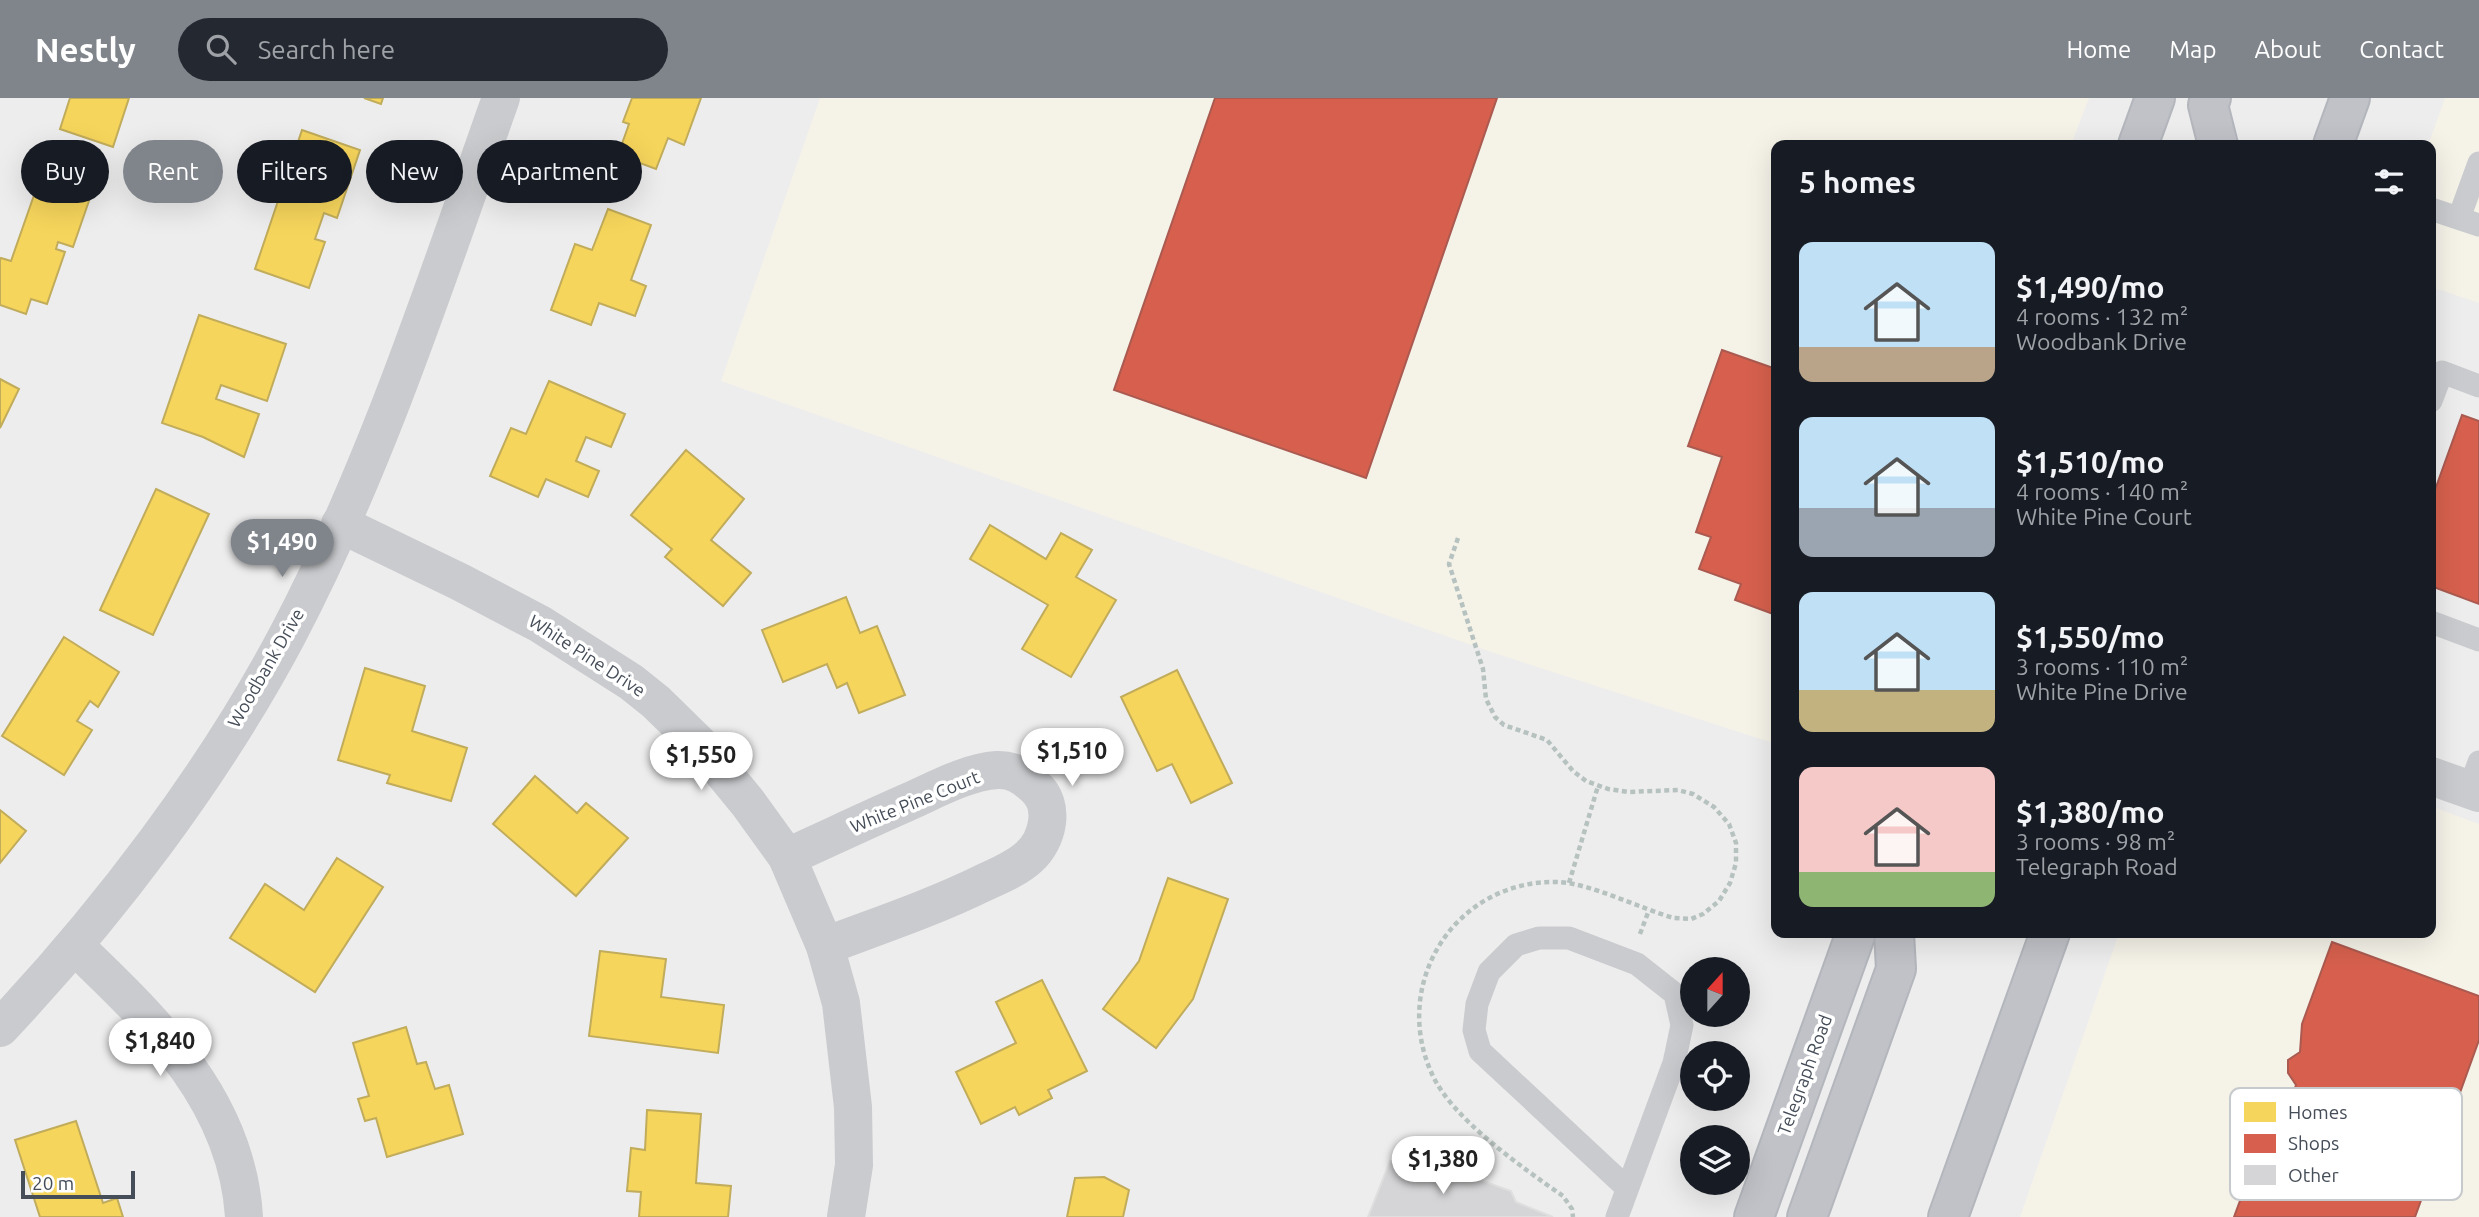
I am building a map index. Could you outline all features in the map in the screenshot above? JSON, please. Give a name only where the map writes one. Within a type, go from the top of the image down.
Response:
[{"type":"highway","points":[[2140,140],[2155,98]]},
{"type":"highway","points":[[2211,98],[2208,105],[2217,140]]},
{"type":"highway","points":[[2335,140],[2350,98]]},
{"type":"highway","name":"Telegraph Road","points":[[1754,1217],[1854,938]]},
{"type":"highway","points":[[1807,1217],[1896,969],[1894,938]]},
{"type":"highway","points":[[1948,1217],[2048,938]]},
{"type":"street","name":"Woodbank Drive","points":[[0,1028],[75,946],[154,843],[214,757],[286,638],[367,464],[500,98]]},
{"type":"street","name":"White Pine Drive","points":[[340,524],[518,612],[631,682],[656,702],[703,748],[748,803],[787,857],[825,946],[841,1003],[853,1107],[854,1166],[846,1217]]},
{"type":"street","name":"White Pine Court","points":[[787,857],[965,778],[998,770],[1013,772],[1027,780],[1040,791],[1047,806],[1048,822],[1042,839],[1030,857],[1008,871],[960,894],[825,946]]},
{"type":"street","points":[[2436,777],[2476,782]]},
{"type":"street","points":[[75,946],[164,1035],[193,1073],[212,1104],[229,1146],[243,1191],[244,1217]]},
{"type":"lane","points":[[2436,211],[2469,221],[2479,163]]},
{"type":"lane","points":[[2436,388],[2442,372],[2479,386]]},
{"type":"lane","points":[[2436,624],[2479,640]]},
{"type":"lane","points":[[1617,1217],[1674,1063],[1682,1025],[1675,994],[1637,964],[1569,938],[1539,938],[1516,945],[1489,972],[1477,1004],[1474,1030],[1480,1051],[1627,1188]]},
{"type":"path","points":[[1458,538],[1449,564],[1483,669],[1486,699],[1495,717],[1504,725],[1546,740],[1573,771],[1598,786],[1628,792],[1678,790],[1693,794],[1714,807],[1729,824],[1736,843],[1736,863],[1730,883],[1719,901],[1703,914],[1691,919],[1654,913],[1569,883],[1536,883],[1510,890],[1483,902],[1457,921],[1443,936],[1431,960],[1422,986],[1418,1016],[1421,1041],[1432,1075],[1461,1116],[1563,1196],[1572,1209],[1573,1217]]},
{"type":"path","points":[[1569,883],[1598,786]]},
{"type":"shaded area","points":[[820,98],[2089,98],[2073,140],[1771,140],[1771,742],[1494,653],[721,381]]},
{"type":"shaded area","points":[[2445,98],[2479,98],[2479,303],[2436,289],[2436,140],[2430,140]]},
{"type":"shaded area","points":[[2436,808],[2479,824],[2479,1217],[2020,1217],[2117,938],[2436,938]]},
{"type":"building: Homes","points":[[70,98],[129,98],[113,147],[109,146],[109,140],[92,140],[60,129]]},
{"type":"building: Homes","points":[[364,98],[383,98],[381,104]]},
{"type":"building: Homes","points":[[632,98],[701,98],[684,145],[668,138],[656,169],[642,164],[642,140],[623,140],[629,124],[623,122]]},
{"type":"building: Homes","points":[[302,130],[331,140],[299,140]]},
{"type":"building: Homes","points":[[352,147],[360,150],[352,174]]},
{"type":"building: Homes","points":[[31,203],[88,203],[73,247],[58,242],[56,249],[65,252],[47,304],[31,299],[26,314],[0,305],[0,260],[11,261]]},
{"type":"building: Homes","points":[[277,203],[342,203],[337,218],[324,213],[315,239],[325,242],[309,288],[255,269]]},
{"type":"building: Homes","points":[[608,209],[651,225],[631,280],[646,286],[635,316],[599,303],[591,325],[551,310],[575,244],[592,250]]},
{"type":"building: Homes","points":[[199,315],[286,344],[267,401],[221,385],[216,399],[259,414],[244,457],[203,437],[162,423]]},
{"type":"building: Homes","points":[[0,379],[19,389],[0,428]]},
{"type":"building: Homes","points":[[549,381],[625,414],[611,447],[586,437],[576,461],[599,471],[588,497],[546,479],[538,497],[490,476],[511,428],[526,434]]},
{"type":"building: Homes","points":[[686,450],[744,499],[711,540],[751,573],[723,606],[665,557],[672,549],[631,515]]},
{"type":"building: Homes","points":[[156,489],[209,514],[153,635],[100,610]]},
{"type":"building: Homes","points":[[990,525],[1046,559],[1061,533],[1092,550],[1076,577],[1116,600],[1071,677],[1022,649],[1048,605],[970,559]]},
{"type":"building: Homes","points":[[846,597],[860,633],[877,626],[905,695],[859,713],[847,683],[837,688],[827,664],[783,682],[762,630]]},
{"type":"building: Homes","points":[[64,637],[119,672],[98,707],[90,701],[77,721],[92,730],[64,775],[2,736]]},
{"type":"building: Homes","points":[[365,668],[425,686],[412,731],[467,748],[451,801],[387,783],[390,775],[338,760]]},
{"type":"building: Homes","points":[[1177,670],[1232,783],[1191,803],[1172,764],[1157,771],[1121,697]]},
{"type":"building: Homes","points":[[535,776],[577,813],[586,803],[628,838],[576,896],[493,824]]},
{"type":"building: Homes","points":[[0,810],[26,831],[0,863]]},
{"type":"building: Homes","points":[[337,858],[383,887],[315,992],[230,938],[265,884],[304,910]]},
{"type":"building: Homes","points":[[1168,878],[1228,899],[1193,999],[1156,1048],[1103,1009],[1139,961]]},
{"type":"building: Homes","points":[[600,951],[666,959],[661,997],[724,1005],[718,1053],[589,1036]]},
{"type":"building: Homes","points":[[1042,980],[1087,1071],[1048,1090],[1052,1098],[1019,1115],[1015,1107],[981,1124],[956,1072],[1016,1043],[996,1002]]},
{"type":"building: Homes","points":[[406,1027],[417,1064],[426,1062],[435,1089],[449,1085],[463,1134],[387,1157],[376,1118],[365,1121],[358,1099],[369,1096],[353,1043]]},
{"type":"building: Homes","points":[[647,1110],[701,1114],[696,1183],[731,1186],[728,1217],[639,1217],[641,1192],[627,1191],[631,1148],[645,1150]]},
{"type":"building: Homes","points":[[76,1121],[103,1203],[117,1198],[123,1217],[40,1217],[15,1140]]},
{"type":"building: Homes","points":[[1104,1177],[1129,1190],[1123,1217],[1067,1217],[1075,1178]]},
{"type":"building: Shops","points":[[1215,98],[1497,98],[1366,478],[1114,390]]},
{"type":"building: Shops","points":[[1722,350],[1771,367],[1771,613],[1735,600],[1741,584],[1699,569],[1711,537],[1696,532],[1722,457],[1688,446]]},
{"type":"building: Shops","points":[[2462,415],[2479,421],[2479,604],[2436,588],[2436,487]]},
{"type":"building: Shops","points":[[2332,942],[2479,996],[2479,1040],[2462,1088],[2295,1088],[2296,1085],[2288,1073],[2288,1060],[2300,1052],[2302,1024]]},
{"type":"building: Shops","points":[[2240,1200],[2421,1200],[2415,1217],[2234,1217]]},
{"type":"building: Other","points":[[1390,1161],[1427,1174],[1442,1166],[1511,1191],[1516,1202],[1553,1217],[1368,1217]]}]
